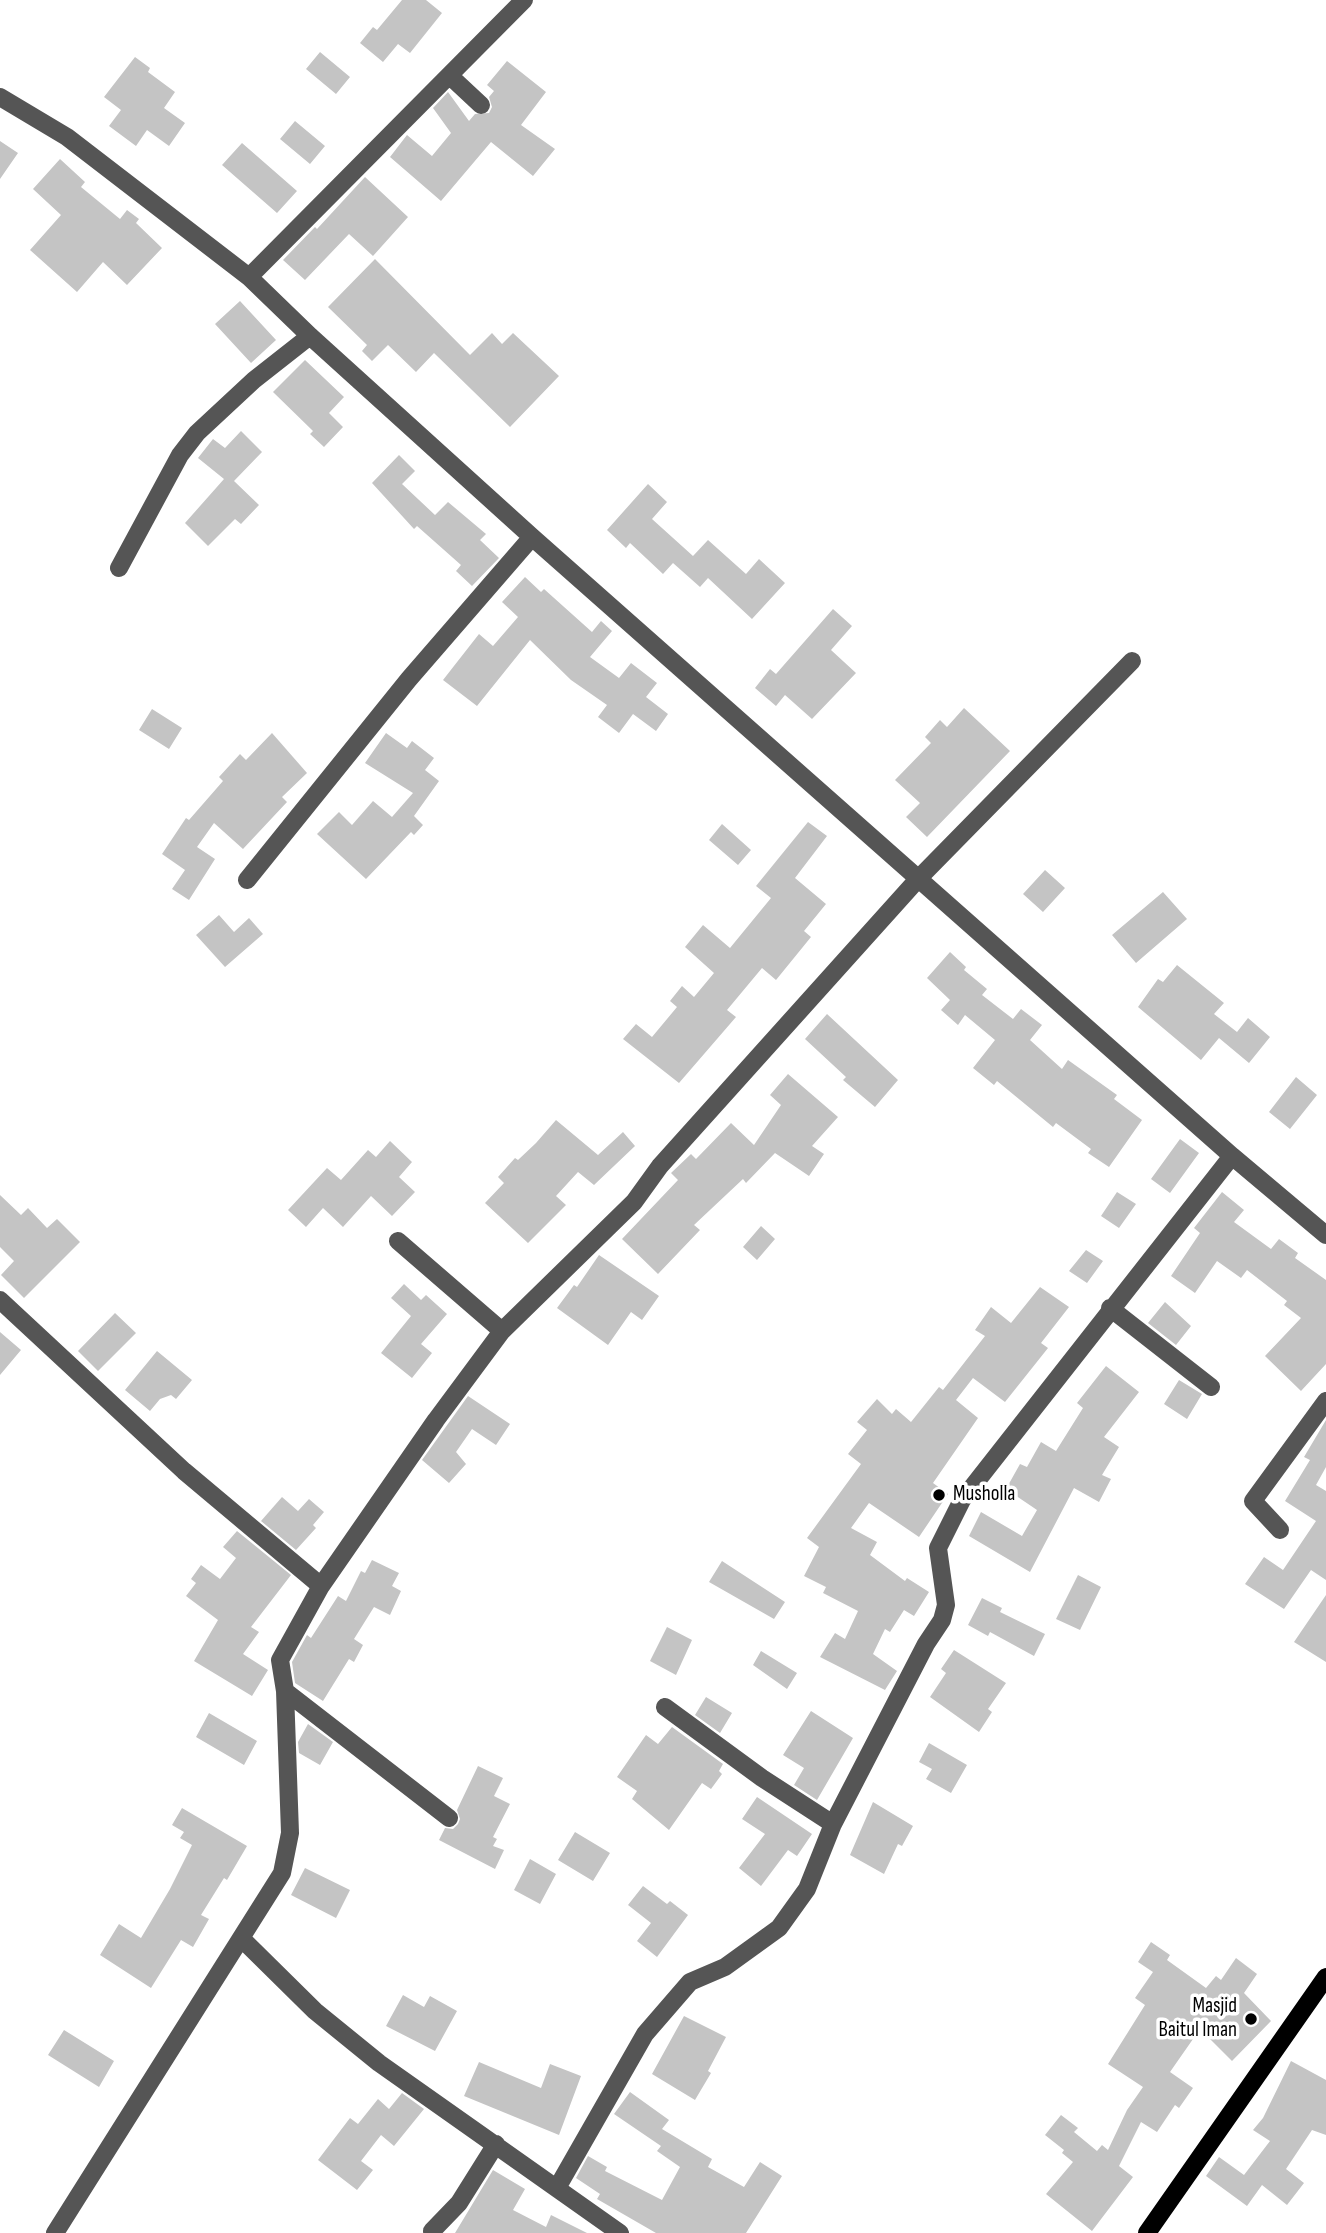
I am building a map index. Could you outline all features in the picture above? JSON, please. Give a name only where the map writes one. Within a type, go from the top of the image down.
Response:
[{"type":"main road","points":[[1147,2233],[1326,1977]]},
{"type":"street","points":[[249,277],[451,77],[524,0]]},
{"type":"street","points":[[451,77],[481,105]]},
{"type":"street","points":[[0,97],[67,137],[249,277],[310,336],[532,537],[1232,1156],[1326,1235]]},
{"type":"street","points":[[119,568],[180,454],[197,433],[254,380],[310,336]]},
{"type":"street","points":[[247,880],[409,680],[532,537]]},
{"type":"street","points":[[55,2233],[282,1873],[290,1833],[285,1691],[280,1660],[321,1586],[436,1420],[502,1331],[634,1202],[660,1166],[918,879],[1132,661]]},
{"type":"street","points":[[557,2188],[645,2034],[690,1982],[725,1967],[779,1928],[807,1889],[833,1824],[926,1644],[942,1620],[946,1605],[938,1548],[962,1500],[1110,1308],[1232,1156]]},
{"type":"street","points":[[398,1241],[502,1331]]},
{"type":"street","points":[[0,1300],[184,1471],[321,1586]]},
{"type":"street","points":[[1110,1308],[1211,1387]]},
{"type":"street","points":[[1279,1530],[1253,1501],[1326,1401]]},
{"type":"street","points":[[285,1691],[449,1818]]},
{"type":"street","points":[[665,1707],[762,1779],[833,1824]]},
{"type":"street","points":[[241,1938],[336,2029],[379,2063],[620,2233]]},
{"type":"street","points":[[432,2231],[459,2203],[496,2144]]},
{"type":"building","points":[[402,0],[426,0],[442,13],[410,53],[398,44],[383,62],[360,43],[373,27],[377,30]]},
{"type":"building","points":[[320,52],[350,77],[336,94],[306,69]]},
{"type":"building","points":[[135,57],[150,68],[148,72],[175,92],[164,108],[185,123],[169,146],[147,130],[136,146],[109,126],[121,110],[104,97]]},
{"type":"building","points":[[507,61],[546,92],[521,125],[555,149],[533,176],[491,142],[441,201],[390,157],[407,135],[432,156],[451,133],[433,108],[448,92],[469,121],[475,114],[489,113],[492,107],[489,97],[494,91],[487,85]]},
{"type":"building","points":[[295,121],[325,146],[310,164],[280,139]]},
{"type":"building","points":[[0,141],[18,153],[0,179]]},
{"type":"building","points":[[242,143],[297,191],[277,213],[222,165]]},
{"type":"building","points":[[60,159],[85,182],[81,187],[120,219],[127,210],[139,219],[136,223],[162,248],[127,285],[103,262],[77,292],[30,250],[61,215],[33,189]]},
{"type":"building","points":[[365,177],[408,217],[373,256],[349,234],[305,280],[283,260],[315,227],[317,229]]},
{"type":"building","points":[[375,259],[470,355],[492,333],[502,344],[513,333],[559,376],[510,427],[434,353],[416,372],[388,345],[372,361],[362,351],[367,345],[328,307]]},
{"type":"building","points":[[240,301],[276,340],[251,363],[215,324]]},
{"type":"building","points":[[305,360],[344,397],[329,413],[343,427],[324,447],[310,434],[313,431],[273,392]]},
{"type":"building","points":[[241,431],[262,452],[234,481],[259,505],[241,524],[235,519],[208,546],[185,523],[224,479],[198,458],[213,439],[225,448]]},
{"type":"building","points":[[399,455],[415,471],[402,484],[435,515],[448,502],[486,534],[480,540],[499,558],[472,586],[456,571],[461,565],[417,526],[414,529],[372,483]]},
{"type":"building","points":[[648,484],[667,502],[652,519],[693,556],[708,540],[746,574],[759,559],[785,583],[752,619],[708,578],[700,587],[673,563],[663,574],[630,543],[626,548],[607,530]]},
{"type":"building","points":[[525,577],[541,592],[544,589],[592,632],[601,621],[612,631],[590,657],[619,678],[631,663],[657,683],[646,697],[668,714],[656,731],[633,714],[619,733],[598,717],[607,705],[571,680],[530,640],[477,706],[443,680],[479,634],[493,646],[518,617],[502,602]]},
{"type":"building","points":[[833,609],[852,626],[831,650],[856,673],[812,719],[785,695],[776,706],[755,688],[770,669],[776,674]]},
{"type":"building","points":[[964,708],[1010,751],[927,837],[906,817],[920,803],[895,780],[931,743],[925,737],[940,720],[947,727]]},
{"type":"building","points":[[152,709],[182,728],[169,749],[139,730]]},
{"type":"building","points":[[272,733],[307,773],[282,797],[287,802],[243,849],[214,823],[197,847],[215,859],[189,900],[172,889],[185,870],[162,854],[186,818],[189,820],[223,781],[219,777],[240,754],[246,760]]},
{"type":"building","points":[[386,733],[407,748],[412,741],[434,758],[425,770],[439,781],[414,816],[423,825],[414,835],[411,832],[366,879],[317,834],[339,812],[352,825],[373,801],[392,817],[413,793],[365,763]]},
{"type":"building","points":[[808,822],[827,836],[795,878],[826,904],[804,931],[811,937],[776,980],[762,968],[727,1010],[736,1017],[679,1083],[623,1039],[636,1024],[652,1037],[677,1007],[670,1001],[682,986],[694,997],[714,973],[685,947],[703,925],[730,948],[771,898],[756,886]]},
{"type":"building","points":[[722,824],[751,850],[738,865],[709,840]]},
{"type":"building","points":[[1045,870],[1065,888],[1043,912],[1023,894]]},
{"type":"building","points":[[1163,892],[1187,919],[1136,963],[1112,935]]},
{"type":"building","points":[[219,915],[234,932],[249,918],[263,934],[225,967],[196,935]]},
{"type":"building","points":[[950,952],[966,967],[964,970],[987,989],[982,995],[1013,1019],[1021,1009],[1042,1025],[1030,1040],[1062,1069],[1068,1060],[1117,1095],[1114,1099],[1142,1120],[1109,1167],[1088,1153],[1091,1149],[1056,1123],[1053,1127],[997,1081],[994,1085],[973,1068],[995,1040],[965,1015],[958,1025],[941,1010],[950,1000],[927,978]]},
{"type":"building","points":[[1177,965],[1224,1003],[1214,1014],[1237,1032],[1248,1018],[1270,1037],[1249,1063],[1219,1038],[1201,1060],[1138,1007],[1158,979],[1163,982]]},
{"type":"building","points":[[827,1014],[898,1080],[875,1107],[843,1080],[846,1077],[805,1039]]},
{"type":"building","points":[[788,1074],[838,1117],[812,1146],[824,1154],[809,1176],[775,1153],[746,1183],[743,1179],[694,1225],[700,1230],[658,1274],[622,1239],[678,1180],[671,1173],[691,1154],[696,1159],[731,1123],[754,1145],[781,1105],[770,1095]]},
{"type":"building","points":[[1296,1077],[1317,1095],[1290,1129],[1269,1112]]},
{"type":"building","points":[[556,1120],[598,1155],[623,1132],[635,1146],[594,1185],[578,1172],[556,1196],[566,1205],[528,1243],[485,1203],[504,1183],[498,1177],[515,1158],[518,1160],[536,1143]]},
{"type":"building","points":[[1180,1139],[1199,1153],[1170,1193],[1151,1179]]},
{"type":"building","points":[[390,1141],[412,1162],[399,1177],[415,1192],[392,1216],[371,1196],[343,1227],[323,1208],[306,1227],[288,1210],[327,1168],[341,1180],[368,1150],[376,1157]]},
{"type":"building","points":[[1117,1192],[1136,1204],[1119,1228],[1101,1216]]},
{"type":"building","points":[[1222,1192],[1244,1210],[1234,1222],[1271,1249],[1279,1239],[1298,1253],[1295,1258],[1326,1280],[1326,1364],[1301,1391],[1265,1356],[1301,1318],[1284,1305],[1287,1301],[1247,1270],[1241,1278],[1217,1261],[1195,1293],[1171,1276],[1200,1233],[1194,1228]]},
{"type":"building","points":[[0,1195],[21,1215],[28,1208],[47,1228],[57,1219],[80,1242],[24,1298],[1,1275],[14,1261],[0,1247]]},
{"type":"building","points":[[761,1226],[775,1239],[757,1260],[743,1247]]},
{"type":"building","points":[[1086,1250],[1103,1261],[1087,1283],[1069,1271]]},
{"type":"building","points":[[599,1255],[659,1296],[642,1320],[631,1312],[608,1345],[557,1308],[574,1285],[577,1287]]},
{"type":"building","points":[[404,1284],[421,1300],[426,1295],[447,1314],[421,1344],[432,1353],[412,1378],[381,1353],[411,1316],[391,1298]]},
{"type":"building","points":[[1040,1287],[1069,1307],[1041,1343],[1048,1348],[1005,1402],[973,1378],[956,1400],[978,1418],[933,1483],[948,1494],[919,1537],[869,1503],[851,1528],[877,1542],[870,1555],[905,1581],[907,1578],[929,1592],[914,1616],[904,1610],[890,1632],[885,1629],[873,1654],[897,1671],[885,1690],[820,1657],[835,1633],[845,1639],[858,1611],[823,1593],[826,1587],[804,1576],[819,1547],[807,1538],[861,1464],[848,1454],[867,1430],[857,1422],[877,1399],[892,1414],[896,1409],[911,1422],[939,1387],[943,1390],[985,1336],[975,1330],[991,1307],[1011,1323]]},
{"type":"building","points":[[1165,1302],[1191,1326],[1176,1345],[1148,1323]]},
{"type":"building","points":[[115,1313],[136,1333],[98,1371],[78,1351]]},
{"type":"building","points":[[0,1332],[21,1350],[0,1375]]},
{"type":"building","points":[[157,1351],[192,1380],[176,1399],[171,1395],[160,1399],[150,1411],[125,1390]]},
{"type":"building","points":[[1106,1366],[1139,1392],[1104,1437],[1119,1447],[1102,1475],[1111,1479],[1099,1502],[1074,1488],[1030,1572],[969,1536],[981,1512],[1022,1536],[1037,1510],[1006,1489],[1020,1464],[1027,1467],[1041,1442],[1056,1451],[1083,1408],[1077,1403]]},
{"type":"building","points":[[1179,1380],[1202,1394],[1187,1419],[1164,1404]]},
{"type":"building","points":[[468,1396],[510,1424],[496,1445],[472,1429],[456,1452],[466,1464],[449,1483],[422,1460]]},
{"type":"building","points":[[1326,1420],[1326,1467],[1316,1485],[1326,1491],[1326,1580],[1311,1570],[1284,1609],[1245,1584],[1264,1557],[1283,1570],[1316,1521],[1285,1501],[1310,1460],[1304,1457]]},
{"type":"building","points":[[282,1497],[298,1511],[309,1499],[324,1512],[313,1525],[316,1528],[296,1550],[261,1521]]},
{"type":"building","points":[[237,1531],[291,1575],[251,1627],[259,1632],[243,1654],[268,1670],[252,1696],[194,1661],[218,1620],[186,1596],[196,1583],[191,1579],[201,1565],[220,1579],[236,1558],[223,1547]]},
{"type":"building","points":[[372,1560],[399,1573],[392,1586],[401,1591],[390,1615],[374,1607],[354,1639],[363,1645],[354,1662],[349,1659],[323,1701],[295,1683],[292,1662],[307,1635],[311,1638],[338,1596],[346,1601],[361,1571],[365,1573]]},
{"type":"building","points":[[722,1561],[785,1602],[774,1619],[709,1582]]},
{"type":"building","points":[[1078,1575],[1101,1587],[1080,1630],[1056,1619]]},
{"type":"building","points":[[1326,1595],[1326,1662],[1294,1642]]},
{"type":"building","points":[[982,1598],[1002,1608],[1000,1612],[1045,1634],[1034,1656],[990,1632],[988,1636],[968,1625]]},
{"type":"building","points":[[667,1627],[692,1640],[676,1675],[650,1661]]},
{"type":"building","points":[[954,1650],[1006,1683],[988,1709],[992,1712],[979,1732],[930,1697],[946,1673],[941,1669]]},
{"type":"building","points":[[761,1651],[797,1673],[787,1689],[753,1665]]},
{"type":"building","points":[[706,1697],[732,1713],[720,1733],[695,1715]]},
{"type":"building","points":[[811,1711],[853,1738],[817,1800],[794,1785],[804,1768],[783,1755]]},
{"type":"building","points":[[209,1713],[257,1741],[244,1765],[196,1737]]},
{"type":"building","points":[[308,1724],[333,1742],[320,1765],[299,1753],[298,1742]]},
{"type":"building","points":[[672,1727],[723,1764],[719,1771],[722,1774],[711,1789],[702,1783],[669,1830],[632,1799],[637,1791],[617,1777],[646,1735],[658,1744]]},
{"type":"building","points":[[929,1743],[967,1765],[951,1793],[926,1779],[932,1769],[919,1762]]},
{"type":"building","points":[[478,1766],[503,1778],[494,1796],[510,1804],[493,1837],[497,1839],[493,1846],[504,1850],[495,1869],[439,1840],[445,1828],[453,1829],[458,1824],[460,1819],[457,1810]]},
{"type":"building","points":[[757,1797],[812,1834],[797,1856],[788,1850],[761,1886],[739,1868],[765,1834],[742,1819]]},
{"type":"building","points":[[873,1802],[913,1826],[902,1846],[898,1844],[884,1874],[850,1855]]},
{"type":"building","points":[[182,1808],[247,1846],[227,1880],[224,1878],[201,1915],[209,1919],[193,1947],[181,1940],[151,1988],[100,1955],[119,1924],[141,1938],[170,1889],[192,1845],[180,1838],[184,1832],[172,1825]]},
{"type":"building","points":[[575,1832],[610,1853],[593,1881],[558,1860]]},
{"type":"building","points":[[530,1859],[556,1874],[540,1904],[514,1890]]},
{"type":"building","points":[[305,1868],[350,1890],[336,1918],[291,1895]]},
{"type":"building","points":[[643,1886],[667,1904],[670,1901],[688,1915],[657,1957],[637,1941],[651,1923],[628,1905]]},
{"type":"building","points":[[1151,1942],[1170,1955],[1167,1960],[1206,1988],[1216,1976],[1221,1980],[1236,1958],[1257,1974],[1244,1993],[1271,2021],[1232,2061],[1200,2029],[1170,2072],[1193,2088],[1179,2108],[1175,2105],[1157,2132],[1141,2122],[1119,2166],[1133,2177],[1092,2231],[1046,2194],[1073,2162],[1062,2153],[1064,2150],[1045,2135],[1061,2115],[1078,2128],[1074,2132],[1097,2151],[1102,2145],[1108,2150],[1127,2110],[1143,2087],[1108,2064],[1145,2005],[1135,1998],[1153,1972],[1138,1962]]},
{"type":"building","points":[[403,1995],[424,2007],[430,1996],[457,2011],[435,2051],[386,2026]]},
{"type":"building","points":[[684,2016],[726,2037],[708,2071],[711,2073],[695,2100],[652,2074]]},
{"type":"building","points":[[64,2030],[114,2061],[99,2087],[48,2055]]},
{"type":"building","points":[[1291,2061],[1326,2080],[1326,2135],[1312,2130],[1286,2169],[1304,2183],[1287,2205],[1262,2185],[1247,2206],[1206,2176],[1219,2157],[1244,2175],[1270,2141],[1253,2130],[1263,2118]]},
{"type":"building","points":[[479,2062],[541,2088],[550,2064],[581,2076],[559,2135],[464,2096]]},
{"type":"building","points":[[630,2092],[669,2120],[662,2129],[712,2159],[708,2167],[744,2187],[760,2162],[782,2176],[746,2233],[656,2233],[597,2199],[600,2194],[576,2178],[588,2156],[607,2167],[605,2171],[662,2200],[680,2167],[657,2151],[661,2146],[614,2114]]},
{"type":"building","points":[[402,2093],[424,2109],[394,2146],[381,2135],[361,2161],[373,2170],[357,2190],[318,2160],[350,2118],[358,2124],[378,2099],[389,2109]]},
{"type":"building","points":[[493,2170],[525,2189],[513,2210],[546,2227],[551,2215],[587,2233],[455,2233]]},
{"type":"place","name":"Musholla","points":[[939,1495]]},
{"type":"place","name":"Masjid Baitul Iman","points":[[1251,2019]]}]
